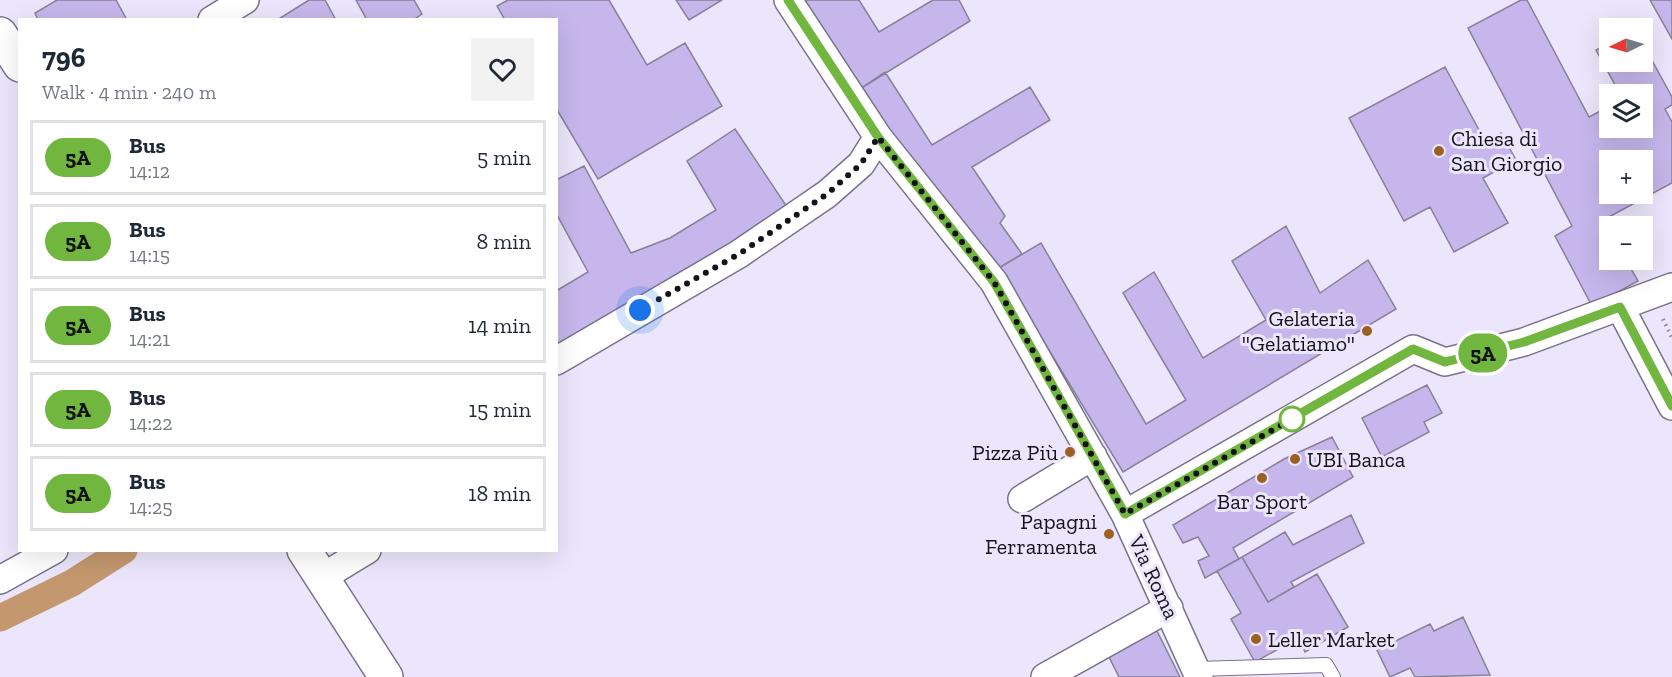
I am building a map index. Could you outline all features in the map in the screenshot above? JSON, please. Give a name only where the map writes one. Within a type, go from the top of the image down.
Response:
[{"type":"street","points":[[215,18],[245,0]]},
{"type":"street","name":"Via Roma","points":[[788,0],[878,137],[994,282],[1125,514],[1198,673]]},
{"type":"street","points":[[0,34],[18,62]]},
{"type":"street","points":[[558,360],[739,254],[827,194],[861,164],[878,137]]},
{"type":"street","points":[[1125,514],[1413,349],[1445,362],[1524,342],[1672,287]]},
{"type":"street","points":[[1620,307],[1672,406]]},
{"type":"street","points":[[1022,499],[1093,456]]},
{"type":"street","points":[[0,580],[50,552]]},
{"type":"street","points":[[305,552],[386,677]]},
{"type":"street","points":[[321,578],[364,552]]},
{"type":"street","points":[[1045,677],[1168,608]]},
{"type":"lane","points":[[1198,673],[1326,665],[1333,677]]},
{"type":"path","points":[[1672,315],[1662,320],[1672,338]]},
{"type":"building","points":[[57,0],[116,0],[126,18],[37,18],[35,13]]},
{"type":"building","points":[[309,0],[325,0],[335,18],[280,18]]},
{"type":"building","points":[[356,0],[414,0],[422,14],[416,18],[366,18]]},
{"type":"building","points":[[508,0],[609,0],[647,65],[685,43],[722,106],[598,179],[558,111],[558,18],[504,18],[497,6]]},
{"type":"building","points":[[676,0],[722,0],[689,20]]},
{"type":"building","points":[[803,0],[859,0],[879,32],[933,0],[959,0],[970,21],[860,89]]},
{"type":"building","points":[[1521,0],[1527,0],[1589,117],[1599,112],[1599,138],[1653,138],[1653,84],[1615,84],[1608,72],[1653,72],[1653,62],[1672,97],[1672,105],[1665,109],[1672,122],[1672,183],[1653,193],[1653,150],[1599,150],[1599,204],[1633,204],[1611,216],[1599,216],[1599,270],[1632,270],[1638,281],[1592,306],[1555,236],[1572,226],[1468,28]]},
{"type":"building","points":[[1650,0],[1672,0],[1672,39]]},
{"type":"building","name":"Chiesa di San Giorgio","points":[[1445,67],[1485,141],[1501,133],[1516,160],[1483,178],[1508,223],[1454,252],[1430,207],[1404,221],[1349,118]]},
{"type":"building","points":[[885,72],[932,145],[1030,87],[1050,120],[972,167],[1005,216],[1000,223],[1022,254],[992,272],[907,162],[860,89]]},
{"type":"building","points":[[735,129],[789,210],[558,347],[558,290],[588,272],[558,217],[558,179],[584,166],[631,253],[670,238],[716,210],[687,161]]},
{"type":"building","points":[[1286,226],[1320,293],[1368,260],[1396,309],[1123,472],[999,268],[1041,243],[1146,424],[1186,400],[1123,293],[1154,272],[1203,358],[1266,320],[1232,261]]},
{"type":"building","points":[[1427,385],[1442,413],[1424,422],[1429,432],[1382,457],[1362,418]]},
{"type":"building","points":[[1332,437],[1353,477],[1233,548],[1239,559],[1205,578],[1198,561],[1209,556],[1198,537],[1183,543],[1173,525],[1284,459]]},
{"type":"building","points":[[1351,515],[1364,543],[1291,582],[1294,587],[1268,602],[1242,557],[1285,532],[1293,545]]},
{"type":"building","points":[[1242,557],[1268,602],[1317,574],[1348,627],[1305,652],[1298,638],[1255,662],[1231,619],[1241,613],[1217,571]]},
{"type":"building","points":[[1463,617],[1490,675],[1415,677],[1410,668],[1390,677],[1377,650],[1430,624],[1434,631]]},
{"type":"building","points":[[1156,629],[1180,677],[1119,677],[1107,653]]},
{"type":"waterway","points":[[0,618],[72,583],[121,552]]},
{"type":"bus line","name":"5A","points":[[788,0],[878,137],[994,282],[1125,514],[1413,349],[1445,362],[1524,342],[1620,307],[1672,406]]},
{"type":"place","name":"Chiesa di San Giorgio","points":[[1439,151]]},
{"type":"place","name":"Gelateria \"Gelatiamo\"","points":[[1367,331]]},
{"type":"place","name":"Pizza Più","points":[[1070,452]]},
{"type":"place","name":"UBI Banca","points":[[1295,459]]},
{"type":"place","name":"Bar Sport","points":[[1262,478]]},
{"type":"place","name":"Papagni Ferramenta","points":[[1109,534]]},
{"type":"place","name":"Leller Market","points":[[1256,639]]},
{"type":"route","points":[[640,310],[739,254],[827,194],[861,164],[878,137],[994,282],[1125,514],[1292,419]]}]
